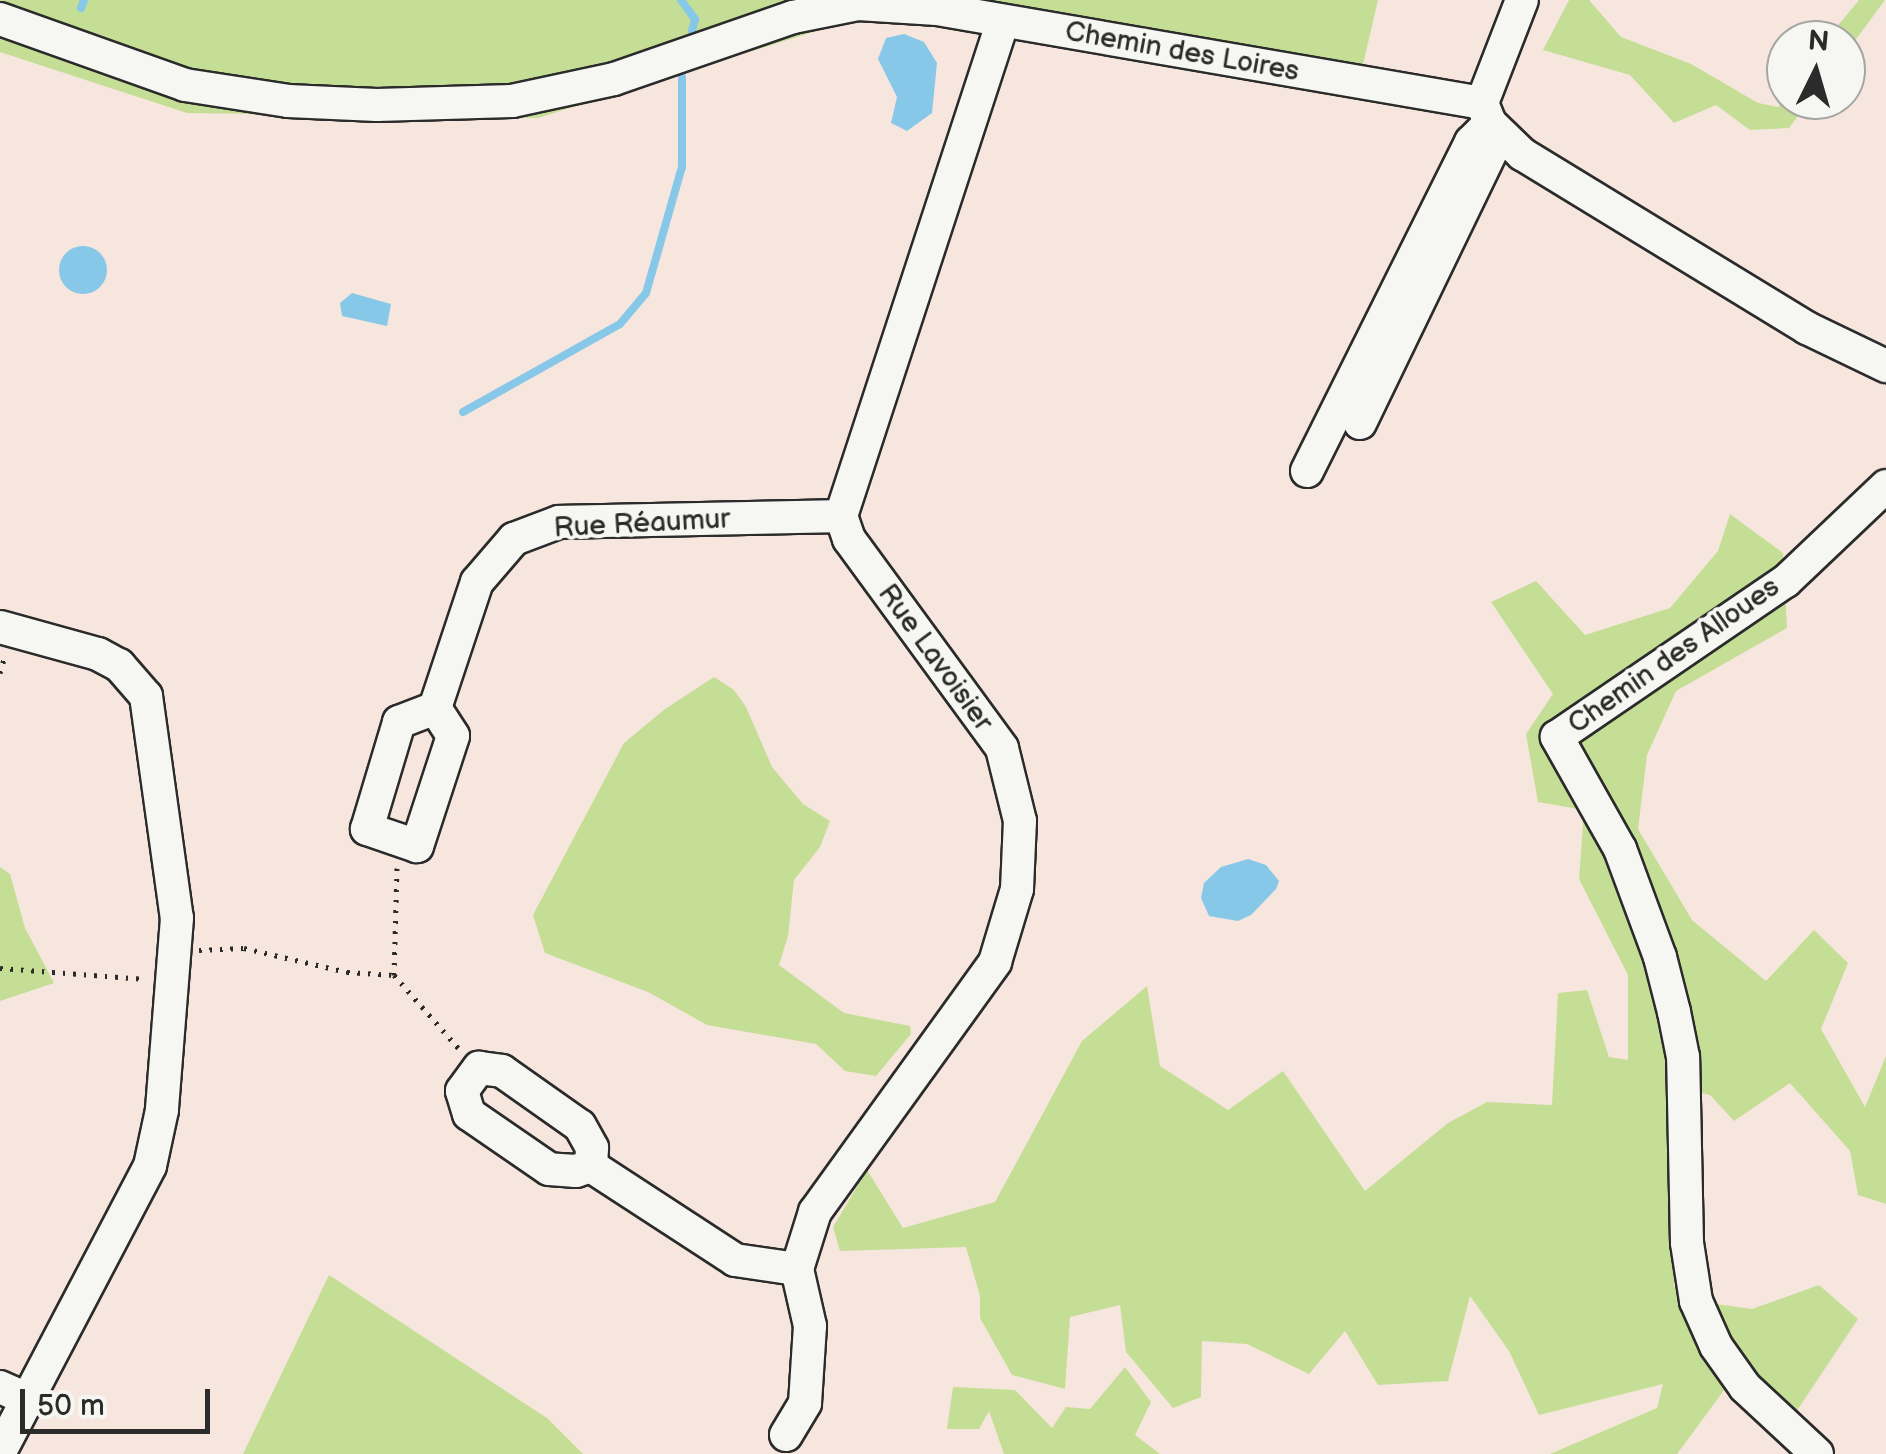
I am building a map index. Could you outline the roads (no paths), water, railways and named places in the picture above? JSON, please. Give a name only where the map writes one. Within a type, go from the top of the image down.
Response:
[{"type":"street","points":[[1360,423],[1490,120],[1522,0]]},
{"type":"street","name":"Chemin des Loires","points":[[0,20],[186,85],[288,100],[377,104],[512,100],[614,79],[793,18],[858,4],[936,9],[1003,21],[1490,120],[1522,154],[1808,328],[1886,366]]},
{"type":"street","points":[[840,516],[1003,21]]},
{"type":"street","points":[[1308,471],[1471,142],[1490,120]]},
{"type":"street","name":"Chemin des Alloues","points":[[1817,1454],[1745,1387],[1716,1346],[1696,1302],[1686,1243],[1683,1057],[1674,1012],[1660,957],[1620,849],[1557,737],[1786,581],[1886,486]]},
{"type":"street","name":"Rue Réaumur","points":[[435,708],[477,582],[514,539],[559,522],[840,516]]},
{"type":"street","name":"Rue Lavoisier","points":[[796,1269],[815,1212],[994,962],[1018,872],[1020,820],[1002,748],[849,539],[840,516]]},
{"type":"street","points":[[0,627],[98,654],[119,665],[146,696],[177,918],[162,1110],[150,1166],[14,1394],[0,1452]]},
{"type":"street","points":[[435,708],[453,736],[417,846],[368,829],[399,722],[435,708]]},
{"type":"street","points":[[479,1068],[502,1070],[580,1126],[592,1148],[590,1166],[576,1171],[550,1169],[469,1114],[462,1091],[479,1068]]},
{"type":"street","points":[[590,1166],[735,1260],[796,1269],[810,1326],[805,1403],[786,1435]]},
{"type":"water","points":[[904,34],[924,42],[937,63],[932,113],[907,131],[891,123],[897,97],[878,59],[886,38]]},
{"type":"water","points":[[83,246],[100,253],[107,270],[100,287],[83,294],[66,287],[59,270],[66,253]]},
{"type":"water","points":[[352,293],[391,304],[387,326],[342,316],[340,303]]},
{"type":"water","points":[[1248,859],[1266,865],[1279,881],[1276,889],[1251,915],[1238,921],[1209,916],[1201,898],[1204,883],[1221,867]]},
{"type":"waterway","points":[[81,8],[84,0]]},
{"type":"waterway","points":[[681,0],[695,19],[692,31]]},
{"type":"waterway","points":[[463,412],[620,324],[646,293],[682,167],[682,77]]}]
